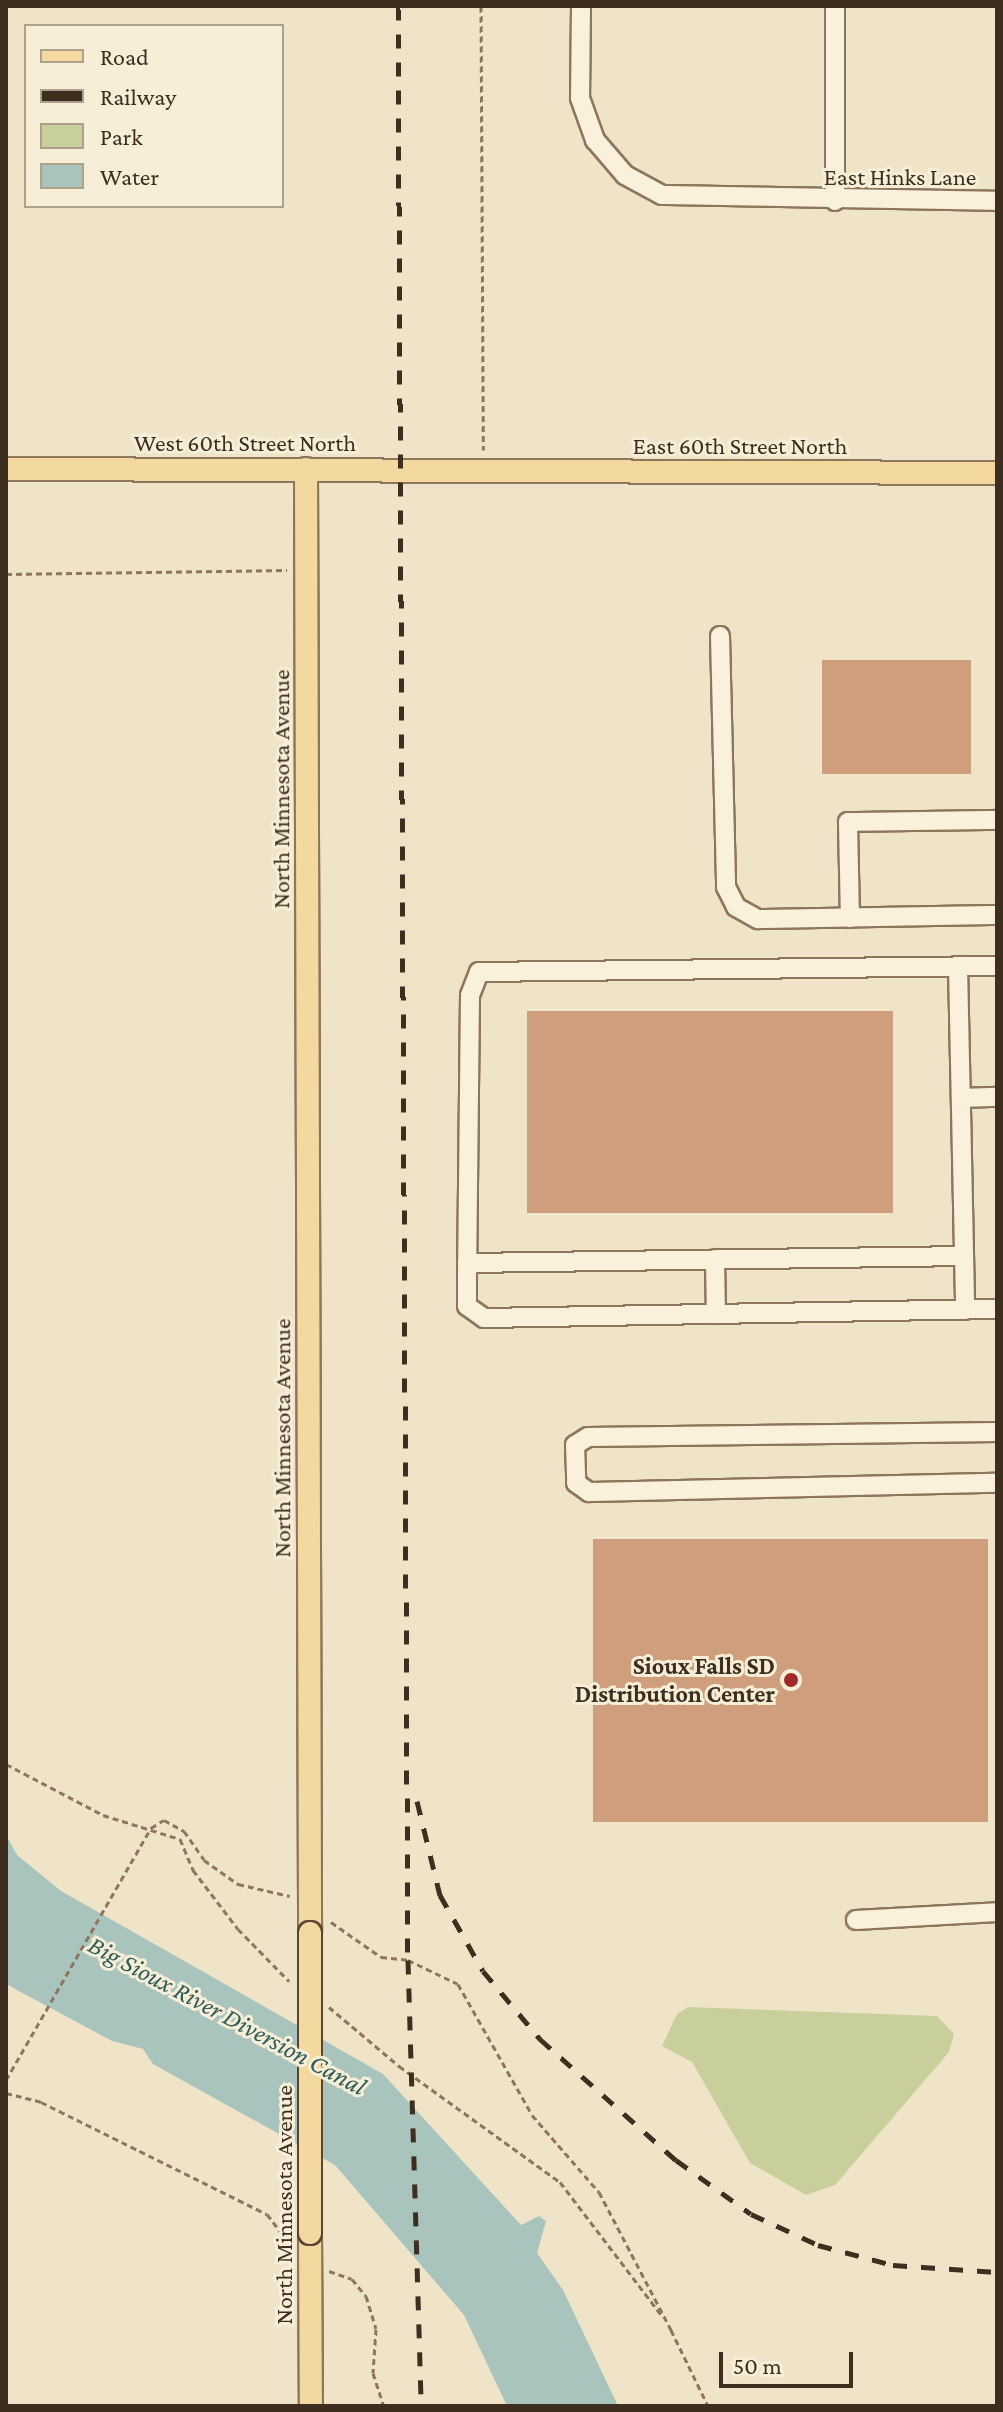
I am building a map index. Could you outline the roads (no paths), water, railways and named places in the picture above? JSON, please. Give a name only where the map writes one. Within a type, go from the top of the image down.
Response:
[{"type":"main road","name":"West 60th Street North","points":[[6,469],[483,470]]},
{"type":"main road","name":"North Minnesota Avenue","points":[[306,469],[311,2406]]},
{"type":"main road","name":"East 60th Street North","points":[[483,470],[997,473]]},
{"type":"street","name":"East Hinks Lane","points":[[581,6],[580,98],[595,140],[625,175],[662,195],[802,201],[997,201]]},
{"type":"street","points":[[835,6],[835,201]]},
{"type":"street","points":[[720,636],[726,887],[736,907],[758,919],[997,915]]},
{"type":"street","points":[[850,918],[848,822],[997,820]]},
{"type":"street","points":[[958,966],[965,1310]]},
{"type":"street","points":[[997,966],[479,972],[470,995],[467,1263],[467,1306],[475,1317],[997,1309]]},
{"type":"street","points":[[961,1098],[997,1097]]},
{"type":"street","points":[[467,1263],[964,1256]]},
{"type":"street","points":[[715,1259],[716,1314]]},
{"type":"street","points":[[997,1432],[588,1437],[575,1445],[576,1483],[589,1492],[997,1483]]},
{"type":"street","points":[[856,1920],[997,1912]]},
{"type":"water","name":"Big Sioux River Diversion Canal","points":[[6,1835],[17,1855],[61,1891],[383,2074],[521,2225],[539,2216],[546,2221],[537,2253],[563,2290],[618,2406],[507,2406],[464,2315],[335,2165],[153,2064],[143,2049],[112,2041],[6,1984]]},
{"type":"railway","points":[[398,6],[408,1960],[421,2406]]},
{"type":"railway","points":[[417,1801],[440,1895],[483,1971],[540,2039],[676,2160],[751,2214],[818,2245],[893,2265],[997,2272]]},
{"type":"place","name":"Sioux Falls SD Distribution Center","points":[[791,1680]]}]
